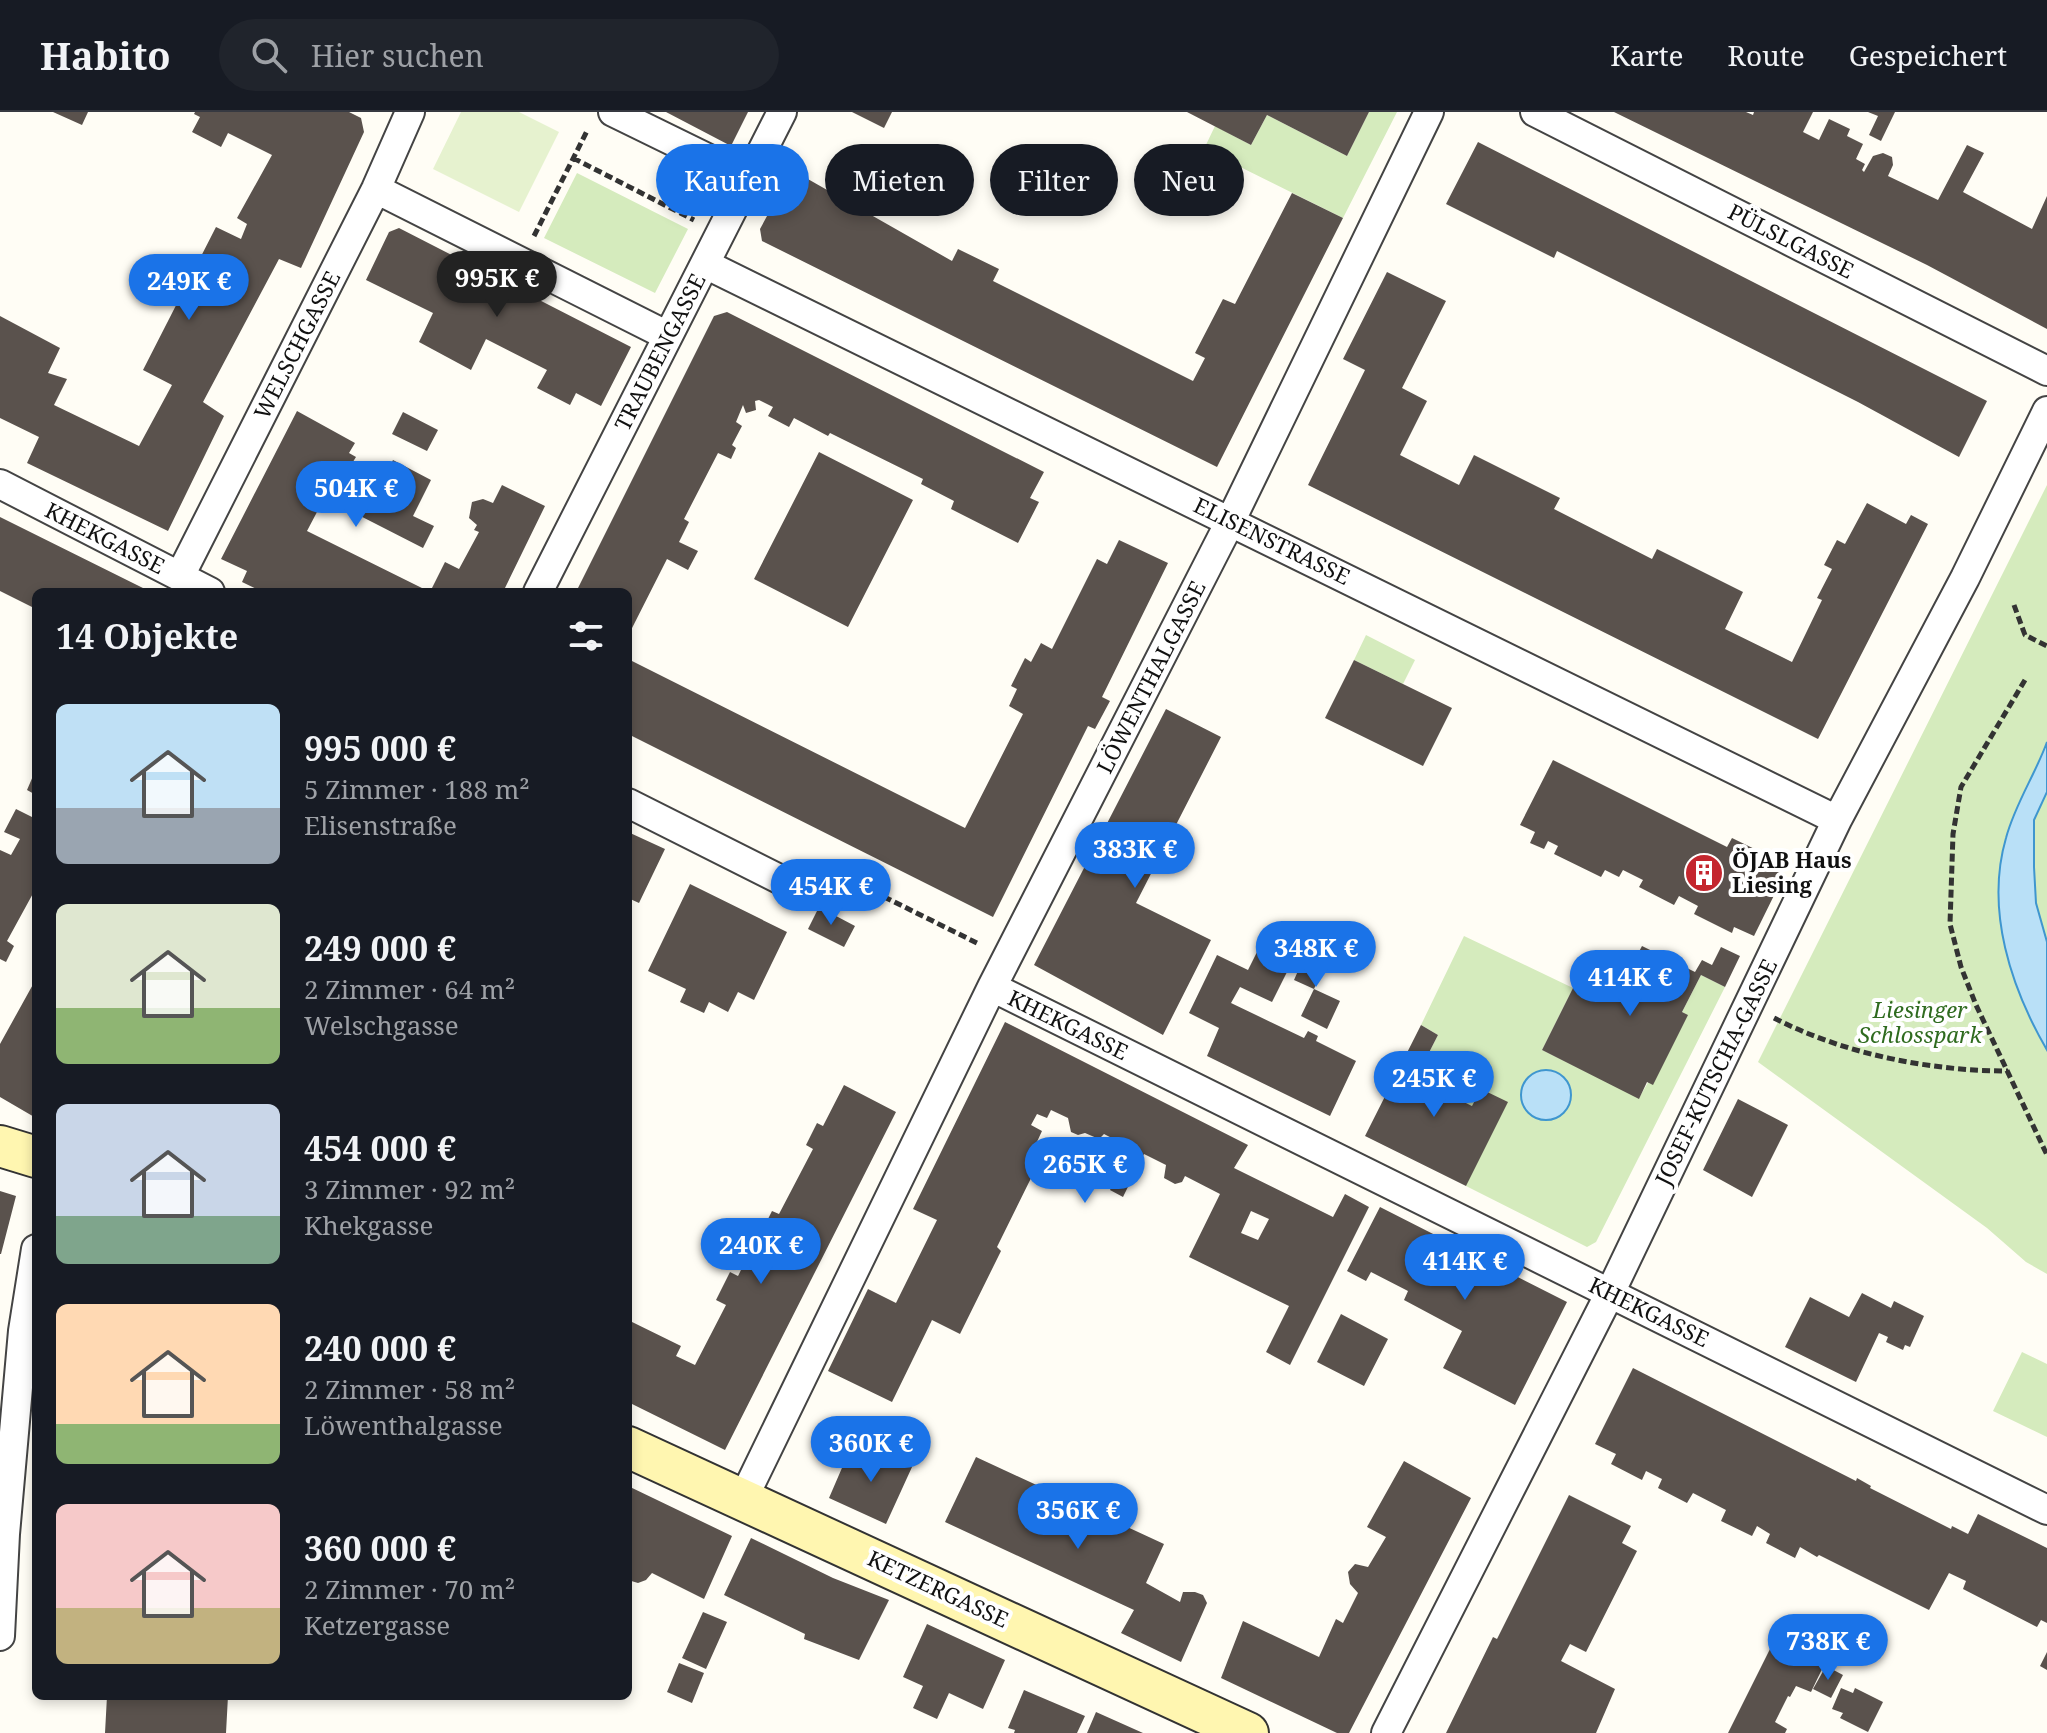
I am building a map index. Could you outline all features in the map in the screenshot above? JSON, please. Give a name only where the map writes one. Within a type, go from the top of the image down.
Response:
[{"type":"main road","points":[[0,1146],[32,1156]]},
{"type":"main road","name":"KETZERGASSE","points":[[632,1449],[1248,1733]]},
{"type":"street","name":"WELSCHGASSE","points":[[180,576],[376,189],[410,112]]},
{"type":"street","name":"TRAUBENGASSE","points":[[766,144],[782,112]]},
{"type":"street","name":"LÖWENTHALGASSE","points":[[743,1499],[992,987],[1231,520],[1429,112]]},
{"type":"street","name":"PÜLSLGASSE","points":[[1535,112],[2047,371]]},
{"type":"street","points":[[602,118],[665,144]]},
{"type":"street","points":[[376,189],[668,336]]},
{"type":"street","name":"TRAUBENGASSE","points":[[540,588],[729,216]]},
{"type":"street","name":"ELISENSTRASSE","points":[[705,264],[1837,820]]},
{"type":"street","name":"JOSEF-KUTSCHA-GASSE","points":[[1386,1733],[1610,1293],[1837,820],[1965,578],[2047,411]]},
{"type":"street","name":"KHEKGASSE","points":[[0,484],[202,588]]},
{"type":"street","points":[[632,805],[805,892]]},
{"type":"street","name":"KHEKGASSE","points":[[992,987],[2047,1510]]},
{"type":"street","points":[[0,1636],[2,1533],[25,1311],[32,1272]]},
{"type":"path","points":[[521,262],[573,158],[602,118]]},
{"type":"path","points":[[573,158],[720,233]]},
{"type":"path","points":[[2014,605],[2025,635],[2047,646]]},
{"type":"path","points":[[2025,680],[1961,787],[1953,834],[1950,924],[1961,967],[2032,1128],[2047,1155]]},
{"type":"path","points":[[805,892],[822,866],[979,944],[992,987]]},
{"type":"path","points":[[1749,1004],[1805,1033],[1867,1052],[1936,1067],[2008,1071]]},
{"type":"green space","points":[[461,112],[519,112],[559,132],[519,212],[433,169]]},
{"type":"green space","points":[[1369,112],[1397,112],[1343,218],[1244,169],[1244,144],[1206,144],[1215,126],[1251,145],[1267,115],[1347,156]]},
{"type":"green space","points":[[577,173],[656,213],[656,216],[688,229],[655,293],[544,238]]},
{"type":"green space","name":"Liesinger Schlosspark","points":[[2047,485],[2047,1274],[2026,1262],[1987,1228],[1758,1062]]},
{"type":"green space","points":[[1366,635],[1415,660],[1403,684],[1354,660]]},
{"type":"green space","points":[[1464,936],[1573,988],[1542,1050],[1639,1098],[1687,1015],[1682,1012],[1701,975],[1725,987],[1596,1242],[1587,1247],[1466,1186],[1472,1106],[1416,1078],[1438,1035],[1421,1025]]},
{"type":"green space","points":[[2022,1352],[2047,1364],[2047,1437],[1993,1411]]},
{"type":"water","points":[[2047,742],[2047,792],[2034,820],[2034,867],[2036,903],[2047,942],[2047,1050],[2022,1001],[2013,975],[2005,948],[1998,893],[2000,865],[2010,825]]},
{"type":"water","points":[[1546,1070],[1564,1077],[1571,1095],[1564,1113],[1546,1120],[1528,1113],[1521,1095],[1528,1077]]},
{"type":"building","points":[[53,112],[88,112],[82,125]]},
{"type":"building","points":[[195,112],[349,112],[361,118],[364,132],[301,268],[279,259],[203,402],[224,416],[168,531],[27,463],[39,437],[0,418],[0,316],[60,348],[48,373],[67,379],[54,405],[139,446],[172,385],[143,370],[216,227],[241,239],[247,224],[237,218],[272,155],[228,133],[221,147],[192,132],[200,117]]},
{"type":"building","points":[[666,112],[748,112],[732,144]]},
{"type":"building","points":[[852,112],[892,112],[884,128]]},
{"type":"building","points":[[1187,112],[1369,112],[1347,156],[1267,115],[1251,145]]},
{"type":"building","points":[[1614,112],[1746,112],[1753,115],[1754,112],[1813,112],[1803,132],[1819,140],[1829,119],[1850,129],[1847,136],[1863,144],[1856,159],[1865,164],[1864,172],[1873,156],[1883,153],[1892,157],[1893,165],[1888,176],[1938,200],[1967,145],[1984,153],[1963,192],[2032,229],[2047,196],[2047,329],[1927,265]]},
{"type":"building","points":[[1868,112],[1895,112],[1881,141],[1869,135],[1878,116]]},
{"type":"building","points":[[1478,142],[1987,401],[1959,457],[1858,402],[1557,251],[1554,258],[1446,204]]},
{"type":"building","points":[[809,180],[825,189],[825,216],[873,216],[952,261],[958,249],[999,269],[993,281],[1193,381],[1205,358],[1195,353],[1223,299],[1235,304],[1292,193],[1343,218],[1217,467],[762,241],[760,229],[767,216],[809,216]]},
{"type":"building","points":[[399,228],[631,347],[601,406],[576,393],[570,405],[537,388],[547,370],[486,339],[471,370],[419,342],[433,313],[366,280],[389,232]]},
{"type":"building","points":[[1387,272],[1446,301],[1402,388],[1427,401],[1400,455],[1459,485],[1474,455],[1560,498],[1554,509],[1652,559],[1657,549],[1743,592],[1725,629],[1792,662],[1822,600],[1817,598],[1832,569],[1824,565],[1837,540],[1845,544],[1867,503],[1906,524],[1911,515],[1928,524],[1818,739],[1308,485],[1365,370],[1343,359]]},
{"type":"building","points":[[727,312],[1044,472],[1030,498],[1039,502],[1018,543],[951,509],[954,501],[921,484],[923,479],[794,418],[789,427],[768,416],[773,407],[759,400],[755,401],[756,410],[746,413],[743,405],[736,422],[742,426],[732,445],[736,448],[731,459],[718,453],[684,519],[689,522],[679,542],[698,551],[688,570],[667,559],[632,628],[632,588],[578,588],[714,316]]},
{"type":"building","points":[[297,411],[355,443],[349,453],[356,457],[344,476],[337,474],[307,531],[422,588],[255,588],[242,582],[247,571],[221,559]]},
{"type":"building","points":[[403,412],[438,430],[427,451],[392,434]]},
{"type":"building","points":[[819,452],[913,500],[848,627],[754,579]]},
{"type":"building","points":[[393,460],[431,480],[413,516],[434,526],[423,548],[331,501],[344,476],[376,493]]},
{"type":"building","points":[[502,485],[545,506],[505,588],[432,588],[445,562],[459,569],[479,532],[474,530],[477,525],[469,518],[472,502],[483,499],[493,503]]},
{"type":"building","points":[[0,517],[143,588],[32,588],[32,607],[0,591]]},
{"type":"building","points":[[1119,540],[1168,563],[1102,697],[1110,701],[1095,729],[1088,726],[993,917],[632,736],[632,661],[965,828],[1023,714],[1009,706],[1017,689],[1011,686],[1025,658],[1031,662],[1041,643],[1052,649],[1097,559],[1107,564]]},
{"type":"building","points":[[1354,660],[1452,708],[1423,766],[1325,718]]},
{"type":"building","points":[[1166,709],[1221,737],[1136,903],[1211,940],[1163,1035],[1034,965]]},
{"type":"building","points":[[1553,760],[1727,847],[1732,838],[1771,857],[1766,866],[1784,875],[1754,936],[1734,927],[1732,933],[1694,914],[1698,906],[1679,896],[1674,905],[1639,887],[1643,880],[1623,870],[1619,877],[1605,870],[1601,877],[1554,854],[1558,846],[1548,841],[1544,849],[1530,843],[1535,832],[1520,825]]},
{"type":"building","points":[[16,809],[32,817],[32,895],[7,941],[14,946],[6,962],[0,959],[0,850],[11,855],[20,839],[4,832]]},
{"type":"building","points":[[632,834],[665,849],[639,903],[632,900]]},
{"type":"building","points":[[690,884],[787,932],[754,1000],[738,992],[728,1012],[709,1002],[704,1013],[680,1002],[686,989],[648,971]]},
{"type":"building","points":[[819,907],[855,926],[844,947],[808,929]]},
{"type":"building","points":[[1262,942],[1294,958],[1272,1002],[1240,987],[1231,1003],[1304,1038],[1308,1031],[1318,1036],[1316,1041],[1356,1061],[1330,1116],[1207,1056],[1219,1028],[1189,1013],[1217,955],[1248,970]]},
{"type":"building","points":[[1309,946],[1329,955],[1314,989],[1294,980]]},
{"type":"building","points":[[1642,946],[1695,972],[1702,960],[1712,965],[1721,947],[1740,956],[1725,987],[1701,975],[1682,1012],[1688,1015],[1653,1085],[1647,1082],[1639,1099],[1542,1050],[1585,964],[1623,982]]},
{"type":"building","points":[[32,986],[32,1116],[0,1097],[0,1044]]},
{"type":"building","points":[[1314,989],[1340,1001],[1327,1029],[1301,1016]]},
{"type":"building","points":[[1005,1022],[1248,1145],[1234,1168],[1333,1217],[1345,1194],[1369,1207],[1290,1365],[1266,1352],[1289,1306],[1189,1257],[1220,1194],[1185,1176],[1182,1182],[1175,1184],[1164,1178],[1166,1165],[1144,1154],[1123,1197],[1110,1190],[1131,1148],[1104,1134],[1099,1139],[1085,1133],[1078,1135],[1071,1132],[1068,1118],[1051,1110],[1047,1118],[1037,1114],[1031,1125],[1042,1131],[1029,1159],[1038,1164],[997,1247],[1001,1251],[960,1334],[932,1320],[892,1402],[828,1371],[868,1289],[896,1303],[937,1220],[913,1209]],"holes":[[[1251,1211],[1269,1219],[1258,1240],[1241,1233]]]},
{"type":"building","points":[[1421,1025],[1438,1035],[1416,1078],[1472,1106],[1481,1089],[1508,1102],[1466,1186],[1365,1136]]},
{"type":"building","points":[[844,1085],[896,1112],[725,1450],[632,1404],[632,1322],[681,1346],[676,1356],[695,1365],[726,1305],[716,1300],[730,1272],[738,1276],[749,1254],[758,1257],[770,1235],[762,1231],[772,1211],[779,1214],[813,1149],[806,1145],[817,1123],[823,1126]]},
{"type":"building","points":[[1738,1099],[1788,1125],[1752,1197],[1703,1170]]},
{"type":"building","points":[[0,1191],[16,1196],[1,1254],[0,1254]]},
{"type":"building","points":[[1380,1207],[1567,1302],[1515,1405],[1443,1368],[1462,1331],[1404,1300],[1408,1291],[1371,1272],[1366,1281],[1347,1271]]},
{"type":"building","points":[[1862,1293],[1891,1308],[1894,1301],[1924,1316],[1910,1347],[1905,1345],[1903,1350],[1886,1342],[1888,1337],[1879,1333],[1856,1382],[1785,1347],[1810,1297],[1849,1317]]},
{"type":"building","points":[[1341,1314],[1388,1339],[1364,1386],[1317,1362]]},
{"type":"building","points":[[1633,1368],[1856,1481],[1857,1478],[1870,1488],[1951,1529],[1952,1526],[1968,1534],[1978,1514],[2047,1548],[2047,1623],[2041,1620],[2037,1627],[1963,1589],[1966,1581],[1949,1573],[1929,1610],[1800,1547],[1795,1558],[1766,1543],[1770,1534],[1757,1526],[1752,1536],[1721,1521],[1726,1510],[1693,1493],[1687,1503],[1658,1488],[1662,1479],[1646,1471],[1642,1480],[1611,1464],[1616,1454],[1595,1444]]},
{"type":"building","points":[[851,1447],[890,1464],[892,1457],[900,1455],[912,1459],[912,1467],[886,1524],[829,1498]]},
{"type":"building","points":[[976,1457],[1164,1544],[1146,1583],[1180,1602],[1183,1592],[1195,1592],[1203,1595],[1207,1603],[1181,1662],[1121,1633],[1134,1610],[945,1522]]},
{"type":"building","points":[[1404,1461],[1471,1498],[1349,1733],[1337,1733],[1221,1678],[1243,1621],[1319,1657],[1336,1619],[1343,1623],[1358,1593],[1350,1584],[1348,1572],[1355,1564],[1368,1567],[1386,1537],[1367,1527]]},
{"type":"building","points":[[632,1488],[732,1536],[704,1599],[652,1573],[638,1583],[632,1581]]},
{"type":"building","points":[[1569,1495],[1631,1526],[1622,1543],[1637,1551],[1586,1652],[1570,1644],[1561,1661],[1615,1689],[1596,1733],[1446,1733],[1493,1637],[1497,1639]]},
{"type":"building","points":[[751,1538],[833,1578],[889,1600],[859,1660],[804,1639],[805,1634],[724,1595]]},
{"type":"building","points":[[703,1612],[727,1622],[706,1669],[682,1658]]},
{"type":"building","points":[[927,1624],[1005,1660],[983,1709],[949,1693],[937,1719],[913,1708],[923,1686],[903,1677]]},
{"type":"building","points":[[1776,1637],[1812,1655],[1811,1658],[1824,1665],[1811,1692],[1796,1686],[1788,1696],[1775,1722],[1787,1729],[1785,1733],[1728,1733]]},
{"type":"building","points":[[2047,1652],[2047,1670],[2040,1666]]},
{"type":"building","points":[[679,1663],[704,1673],[692,1703],[667,1692]]},
{"type":"building","points":[[1826,1666],[1843,1675],[1831,1698],[1813,1689]]},
{"type":"building","points":[[1841,1688],[1853,1693],[1855,1688],[1883,1702],[1868,1732],[1840,1718],[1843,1713],[1832,1709]]},
{"type":"building","points":[[1024,1690],[1085,1716],[1077,1733],[1014,1733],[1015,1730],[1008,1728]]},
{"type":"building","points":[[107,1700],[228,1700],[226,1733],[105,1733]]},
{"type":"building","points":[[1096,1712],[1143,1733],[1087,1733]]},
{"type":"place","name":"ÖJAB Haus Liesing","points":[[1704,873]]}]
